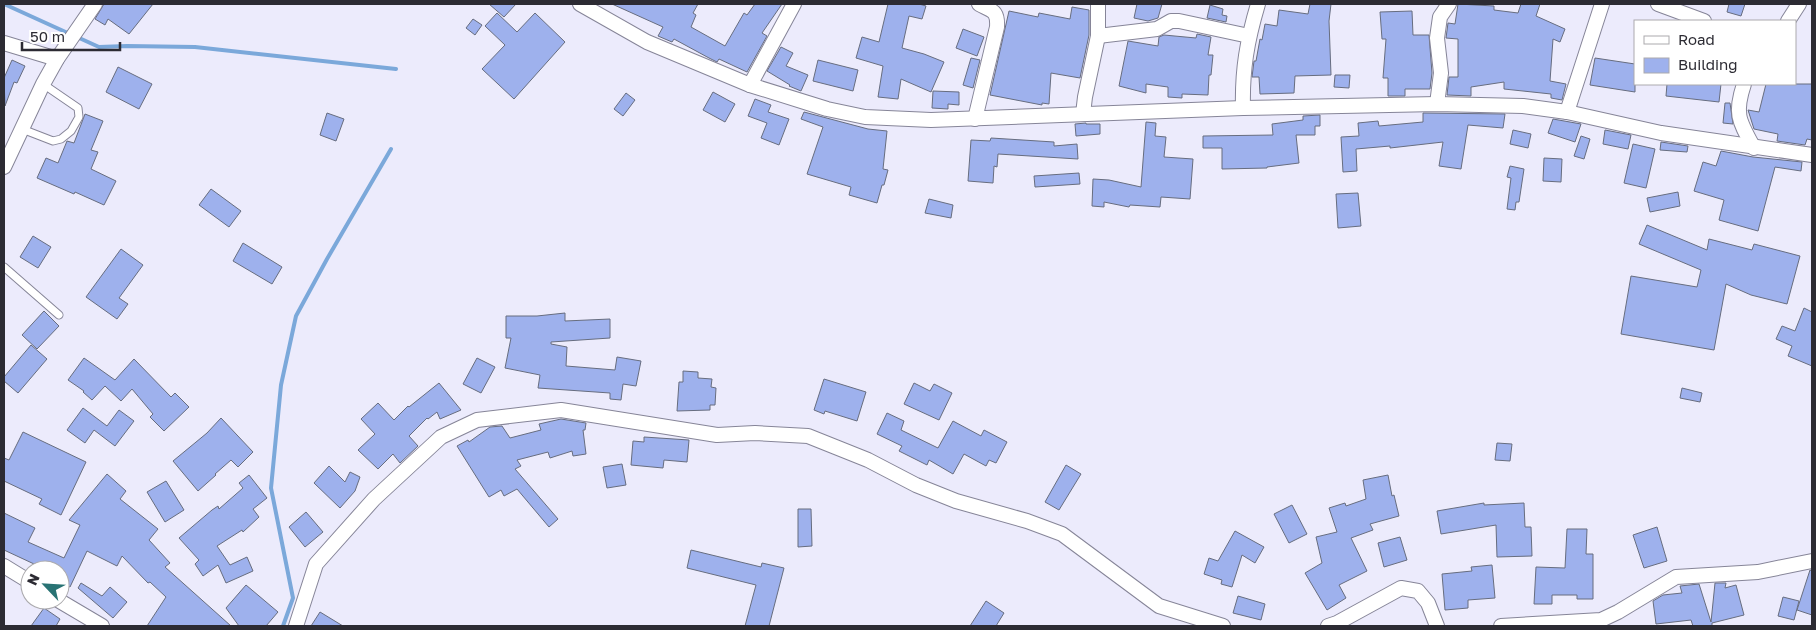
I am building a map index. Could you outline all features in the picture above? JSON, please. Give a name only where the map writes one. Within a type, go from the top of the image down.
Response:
[{"type":"street","points":[[4,167],[43,84],[95,4]]},
{"type":"street","points":[[580,4],[646,42],[750,85],[827,109],[865,117],[932,120],[1243,108],[1437,104],[1523,106],[1567,112],[1661,133],[1812,155]]},
{"type":"street","points":[[750,85],[794,4]]},
{"type":"street","points":[[975,119],[997,27],[997,17],[994,12],[979,4]]},
{"type":"street","points":[[1083,114],[1098,36],[1098,4]]},
{"type":"street","points":[[1243,108],[1242,76],[1249,36],[1258,4]]},
{"type":"street","points":[[1437,104],[1441,73],[1437,38],[1440,17],[1449,4]]},
{"type":"street","points":[[1567,112],[1602,4]]},
{"type":"street","points":[[1658,4],[1701,20]]},
{"type":"street","points":[[1789,20],[1799,4]]},
{"type":"street","points":[[1098,36],[1157,29],[1171,22],[1179,21],[1249,36]]},
{"type":"street","points":[[4,42],[59,57]]},
{"type":"street","points":[[1744,85],[1739,98],[1739,121],[1754,148]]},
{"type":"street","points":[[296,626],[316,564],[374,499],[441,437],[477,420],[561,410],[717,435],[755,433],[808,436],[868,460],[916,485],[956,501],[1027,521],[1062,534],[1159,606],[1222,626]]},
{"type":"street","points":[[1506,626],[1601,620],[1618,612],[1676,577],[1758,572],[1812,562]]},
{"type":"street","points":[[4,566],[20,576]]},
{"type":"street","points":[[1328,626],[1338,623],[1401,588],[1418,591],[1428,603],[1437,626]]},
{"type":"street","points":[[70,607],[102,626]]},
{"type":"lane","points":[[22,128],[53,141],[60,139],[71,131],[79,116],[78,108],[43,84]]},
{"type":"lane","points":[[4,267],[59,315]]},
{"type":"building","points":[[104,4],[153,4],[129,34],[108,19],[105,25],[95,19]]},
{"type":"building","points":[[489,4],[516,4],[504,17]]},
{"type":"building","points":[[612,4],[698,4],[693,13],[696,15],[691,27],[725,46],[744,13],[747,15],[755,4],[782,4],[762,33],[767,36],[747,72],[719,59],[717,62],[674,39],[672,42],[658,36],[663,27]]},
{"type":"building","points":[[888,4],[919,4],[926,6],[922,19],[909,16],[902,48],[944,62],[931,92],[901,79],[898,99],[878,97],[883,66],[856,58],[862,37],[879,42]]},
{"type":"building","points":[[1137,4],[1162,4],[1158,18],[1148,21],[1134,18]]},
{"type":"building","points":[[1310,4],[1331,4],[1329,21],[1331,75],[1295,76],[1294,93],[1260,94],[1259,77],[1252,77],[1254,61],[1256,61],[1265,24],[1277,26],[1279,10],[1308,14]]},
{"type":"building","points":[[1458,4],[1494,6],[1494,10],[1518,13],[1521,4],[1540,4],[1536,16],[1565,29],[1560,42],[1553,39],[1550,81],[1566,84],[1562,100],[1551,98],[1551,94],[1504,89],[1504,82],[1471,87],[1471,96],[1447,95],[1449,77],[1458,77],[1458,39],[1446,38],[1448,23],[1455,24]]},
{"type":"building","points":[[1729,4],[1745,4],[1741,16],[1727,12]]},
{"type":"building","points":[[1210,5],[1223,9],[1222,15],[1227,16],[1226,22],[1207,18]]},
{"type":"building","points":[[1072,7],[1089,10],[1089,35],[1080,78],[1051,73],[1049,104],[1042,103],[1042,105],[990,95],[1009,11],[1038,17],[1039,13],[1070,19]]},
{"type":"building","points":[[1412,11],[1413,35],[1429,35],[1432,73],[1430,89],[1405,89],[1405,96],[1388,96],[1388,78],[1383,78],[1386,39],[1382,39],[1380,12]]},
{"type":"building","points":[[497,13],[517,32],[535,13],[565,42],[514,99],[482,69],[505,45],[485,26]]},
{"type":"building","points":[[473,19],[482,25],[475,35],[466,28]]},
{"type":"building","points":[[963,29],[984,37],[977,56],[956,48]]},
{"type":"building","points":[[1197,34],[1211,37],[1208,55],[1213,55],[1208,95],[1182,94],[1182,98],[1168,97],[1168,87],[1146,84],[1146,93],[1119,86],[1128,41],[1158,46],[1159,37],[1164,35],[1196,38]]},
{"type":"building","points":[[781,47],[793,53],[786,66],[808,75],[801,91],[789,86],[767,71]]},
{"type":"building","points":[[971,58],[980,60],[973,88],[963,85]]},
{"type":"building","points":[[1595,58],[1634,64],[1635,92],[1590,85]]},
{"type":"building","points":[[12,60],[25,66],[17,83],[14,82],[5,106],[4,78]]},
{"type":"building","points":[[818,60],[858,70],[853,91],[813,81]]},
{"type":"building","points":[[118,67],[152,84],[139,109],[106,92]]},
{"type":"building","points":[[1335,75],[1350,75],[1349,88],[1334,87]]},
{"type":"building","points":[[1812,84],[1812,140],[1807,139],[1805,145],[1777,141],[1778,134],[1754,129],[1748,110],[1759,112],[1766,85]]},
{"type":"building","points":[[1667,85],[1721,85],[1719,102],[1666,96]]},
{"type":"building","points":[[933,91],[959,92],[959,105],[948,104],[948,109],[932,108]]},
{"type":"building","points":[[713,92],[735,104],[725,122],[703,110]]},
{"type":"building","points":[[626,93],[635,100],[623,116],[614,109]]},
{"type":"building","points":[[755,99],[771,105],[768,112],[789,119],[779,145],[761,138],[767,123],[748,116]]},
{"type":"building","points":[[1725,103],[1730,103],[1733,124],[1723,123]]},
{"type":"building","points":[[804,112],[868,129],[887,131],[883,169],[888,170],[877,203],[849,195],[851,187],[807,174],[823,127],[801,119]]},
{"type":"building","points":[[327,113],[344,119],[336,141],[320,135]]},
{"type":"building","points":[[1423,113],[1505,114],[1503,128],[1468,125],[1461,169],[1439,166],[1443,142],[1390,148],[1390,146],[1356,149],[1357,171],[1343,172],[1341,137],[1359,136],[1358,123],[1378,121],[1379,126],[1423,122]]},
{"type":"building","points":[[85,114],[103,121],[91,150],[98,152],[91,169],[116,181],[104,205],[37,178],[46,158],[58,163],[67,141],[74,143]]},
{"type":"building","points":[[1320,115],[1320,126],[1315,126],[1315,135],[1296,135],[1299,163],[1267,168],[1222,169],[1222,148],[1203,148],[1203,136],[1273,135],[1272,124],[1303,120],[1303,116]]},
{"type":"building","points":[[1553,119],[1581,124],[1575,142],[1548,133]]},
{"type":"building","points":[[1146,122],[1156,123],[1155,136],[1166,137],[1164,157],[1193,159],[1190,199],[1161,197],[1160,207],[1130,205],[1129,207],[1104,202],[1104,207],[1092,206],[1093,179],[1109,180],[1141,187]]},
{"type":"building","points":[[1075,124],[1100,124],[1100,134],[1076,136]]},
{"type":"building","points":[[1513,130],[1531,134],[1528,148],[1510,144]]},
{"type":"building","points":[[1605,130],[1631,135],[1628,149],[1603,144]]},
{"type":"building","points":[[1581,136],[1590,139],[1584,159],[1574,156]]},
{"type":"building","points":[[991,138],[1054,142],[1054,146],[1077,144],[1078,159],[998,154],[997,167],[994,166],[993,183],[968,181],[971,140],[990,141]]},
{"type":"building","points":[[1661,142],[1688,146],[1687,152],[1660,150]]},
{"type":"building","points":[[1633,144],[1655,149],[1646,188],[1624,183]]},
{"type":"building","points":[[1721,151],[1753,157],[1802,162],[1801,171],[1775,167],[1758,231],[1719,220],[1724,200],[1694,191],[1703,162],[1716,166]]},
{"type":"building","points":[[1544,158],[1562,159],[1561,182],[1543,181]]},
{"type":"building","points":[[1510,166],[1524,169],[1519,202],[1516,202],[1515,210],[1507,209],[1511,178],[1507,177]]},
{"type":"building","points":[[1079,173],[1080,184],[1035,187],[1034,176]]},
{"type":"building","points":[[211,189],[241,211],[229,227],[199,205]]},
{"type":"building","points":[[1678,192],[1680,206],[1650,212],[1647,198]]},
{"type":"building","points":[[1358,193],[1361,226],[1338,228],[1336,194]]},
{"type":"building","points":[[929,199],[953,205],[951,218],[925,213]]},
{"type":"building","points":[[1647,225],[1707,250],[1709,239],[1752,250],[1754,244],[1800,256],[1787,304],[1751,295],[1726,284],[1714,350],[1621,334],[1631,276],[1697,287],[1701,270],[1639,244]]},
{"type":"building","points":[[33,236],[51,247],[38,268],[20,257]]},
{"type":"building","points":[[243,243],[282,267],[272,284],[233,261]]},
{"type":"building","points":[[121,249],[143,265],[119,298],[128,304],[117,319],[86,297]]},
{"type":"building","points":[[1804,308],[1812,312],[1812,366],[1788,356],[1792,346],[1776,339],[1782,326],[1795,331]]},
{"type":"building","points":[[44,311],[59,326],[37,349],[22,335]]},
{"type":"building","points":[[565,313],[565,321],[610,319],[610,338],[551,342],[551,344],[567,347],[566,366],[615,370],[617,357],[641,361],[636,386],[623,384],[621,400],[610,399],[610,393],[538,388],[540,375],[505,368],[511,338],[506,338],[506,316],[537,316]]},
{"type":"building","points":[[31,345],[47,359],[18,393],[4,381],[4,377]]},
{"type":"building","points":[[84,358],[115,380],[134,359],[171,397],[175,393],[189,407],[164,431],[150,417],[153,414],[132,389],[121,401],[105,386],[92,400],[84,391],[68,380]]},
{"type":"building","points":[[477,358],[495,367],[481,393],[463,384]]},
{"type":"building","points":[[683,371],[698,372],[698,378],[712,379],[711,387],[716,388],[715,405],[710,405],[710,410],[677,411],[679,382],[683,382]]},
{"type":"building","points":[[824,379],[866,392],[857,421],[825,411],[824,414],[814,410]]},
{"type":"building","points":[[439,383],[461,410],[440,419],[437,412],[427,418],[409,436],[418,446],[400,463],[393,454],[378,469],[358,450],[375,434],[361,419],[378,403],[394,420],[408,406]]},
{"type":"building","points":[[914,383],[930,391],[934,384],[952,393],[939,420],[904,404]]},
{"type":"building","points":[[1682,388],[1702,393],[1700,402],[1680,398]]},
{"type":"building","points":[[83,408],[107,426],[119,410],[134,421],[115,446],[94,430],[85,443],[67,430]]},
{"type":"building","points":[[887,413],[904,421],[901,430],[938,448],[953,421],[981,436],[984,430],[1007,442],[996,463],[989,460],[986,466],[964,454],[953,474],[929,460],[927,465],[899,451],[902,446],[877,434]]},
{"type":"building","points":[[221,418],[253,452],[238,467],[231,460],[198,491],[173,461],[207,433]]},
{"type":"building","points":[[561,419],[586,423],[585,430],[583,430],[586,454],[573,456],[572,451],[550,458],[548,452],[517,460],[521,466],[515,469],[558,519],[549,527],[517,489],[504,496],[501,490],[489,497],[457,446],[468,440],[469,442],[490,427],[502,426],[510,438],[541,430],[539,424]]},
{"type":"building","points":[[23,432],[86,462],[61,515],[39,504],[42,499],[4,481],[4,458],[9,460]]},
{"type":"building","points":[[644,437],[689,440],[687,462],[664,460],[663,468],[631,465],[633,441],[644,442]]},
{"type":"building","points":[[1497,443],[1512,444],[1510,461],[1495,460]]},
{"type":"building","points":[[622,464],[626,485],[607,488],[603,467]]},
{"type":"building","points":[[1066,465],[1081,474],[1059,510],[1045,502]]},
{"type":"building","points":[[329,466],[345,482],[350,472],[360,477],[355,491],[340,508],[314,483]]},
{"type":"building","points":[[107,474],[126,491],[120,499],[158,529],[149,540],[170,563],[165,567],[231,626],[147,626],[166,597],[150,582],[148,583],[122,556],[117,566],[87,551],[70,587],[70,560],[26,560],[4,550],[4,513],[35,528],[28,542],[64,558],[80,525],[69,520]]},
{"type":"building","points":[[249,475],[267,498],[253,509],[259,517],[243,532],[242,530],[217,546],[230,565],[247,557],[253,571],[226,583],[218,565],[203,576],[195,564],[199,560],[179,538],[212,510],[218,506],[219,509],[243,488],[239,483]]},
{"type":"building","points":[[1388,475],[1392,496],[1394,495],[1399,516],[1370,524],[1373,530],[1351,538],[1367,571],[1339,585],[1346,598],[1327,610],[1305,573],[1322,563],[1316,537],[1337,532],[1329,508],[1345,503],[1346,506],[1366,499],[1363,480]]},
{"type":"building","points":[[166,481],[184,510],[165,522],[147,492]]},
{"type":"building","points":[[1484,503],[1484,505],[1524,503],[1525,527],[1531,527],[1532,556],[1497,557],[1496,525],[1441,534],[1437,511]]},
{"type":"building","points":[[1292,505],[1307,534],[1289,543],[1274,514]]},
{"type":"building","points":[[798,509],[811,509],[812,546],[798,547]]},
{"type":"building","points":[[306,512],[323,532],[305,547],[289,527]]},
{"type":"building","points":[[1657,527],[1667,561],[1644,568],[1633,535]]},
{"type":"building","points":[[1567,529],[1587,529],[1586,554],[1593,554],[1593,599],[1577,599],[1577,595],[1552,595],[1552,604],[1534,604],[1536,567],[1565,568]]},
{"type":"building","points":[[1235,531],[1264,547],[1255,563],[1242,555],[1232,587],[1221,584],[1222,580],[1204,574],[1209,558],[1218,561]]},
{"type":"building","points":[[1400,537],[1407,560],[1384,567],[1378,543]]},
{"type":"building","points":[[691,550],[761,567],[762,563],[784,568],[769,626],[745,626],[756,585],[687,568]]},
{"type":"building","points":[[1492,565],[1495,598],[1468,600],[1468,608],[1445,610],[1442,574],[1472,571],[1471,567]]},
{"type":"building","points":[[1810,570],[1812,571],[1812,615],[1797,610]]},
{"type":"building","points":[[81,583],[102,596],[110,587],[127,602],[113,618],[78,588]]},
{"type":"building","points":[[1715,583],[1726,583],[1725,588],[1736,585],[1744,615],[1712,623],[1712,626],[1693,626],[1691,620],[1656,624],[1653,601],[1663,595],[1682,593],[1680,586],[1699,584],[1711,622]]},
{"type":"building","points":[[246,585],[278,612],[266,626],[239,626],[226,608]]},
{"type":"building","points":[[1238,596],[1265,604],[1261,620],[1233,613]]},
{"type":"building","points":[[1783,597],[1799,601],[1794,620],[1778,616]]},
{"type":"building","points":[[986,601],[1004,613],[996,626],[970,626]]},
{"type":"building","points":[[43,610],[47,610],[60,619],[56,626],[31,626]]},
{"type":"building","points":[[320,612],[343,626],[311,626]]},
{"type":"waterway","points":[[4,4],[70,34]]},
{"type":"waterway","points":[[77,37],[99,47],[195,47],[396,69]]},
{"type":"waterway","points":[[283,626],[293,598],[271,488],[281,385],[296,316],[391,149]]}]
